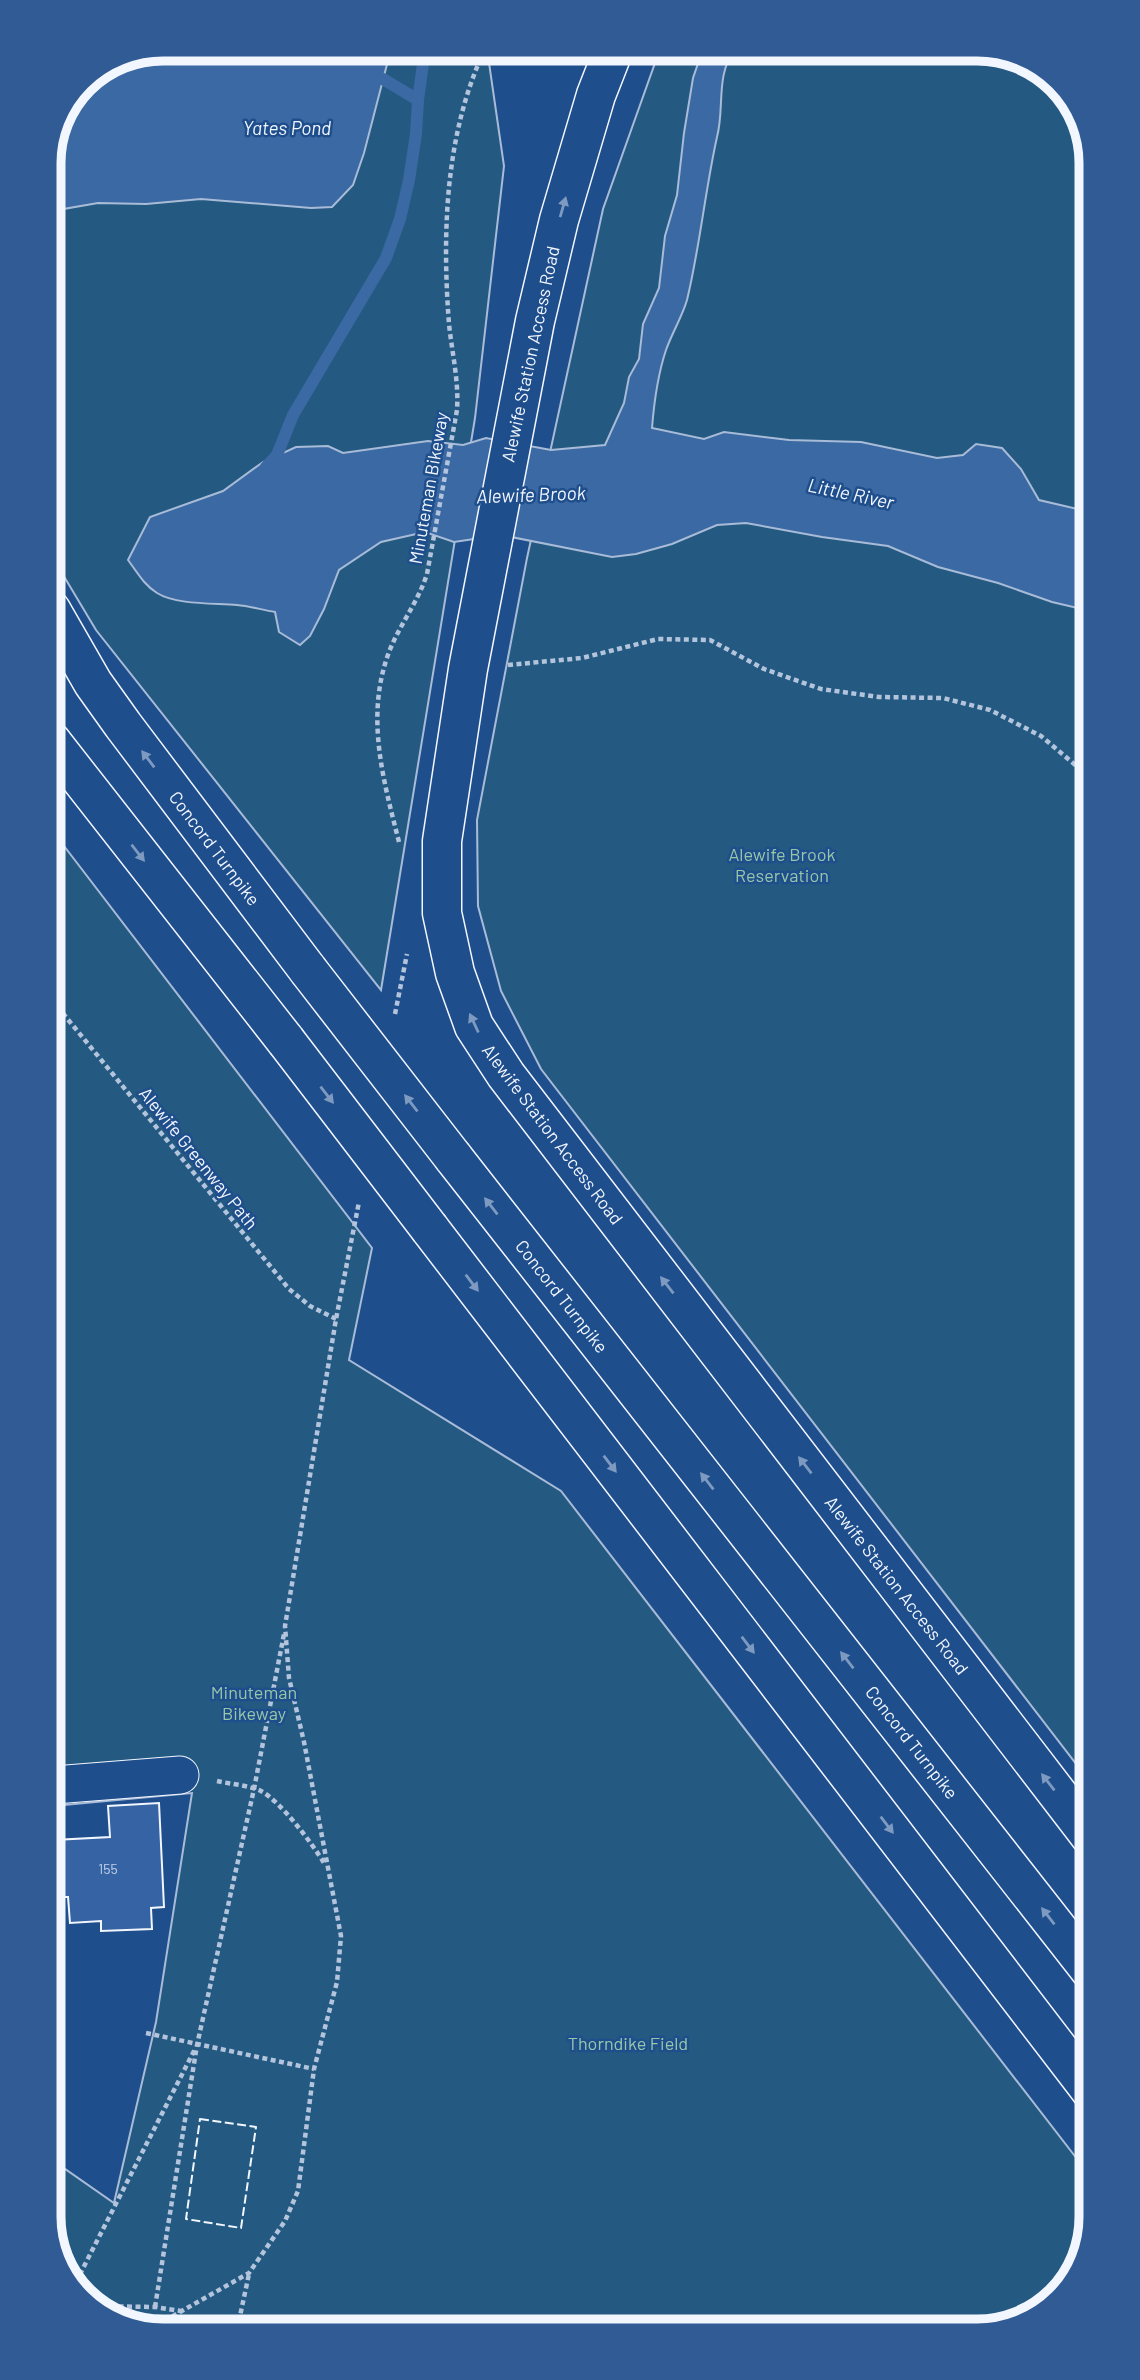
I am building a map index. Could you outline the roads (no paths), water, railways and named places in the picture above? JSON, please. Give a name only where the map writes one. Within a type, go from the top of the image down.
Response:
[{"type":"main road","name":"Alewife Station Access Road","points":[[609,61],[596,95],[559,220],[535,321],[468,669],[442,841],[442,913],[455,973],[474,1026],[506,1075],[1079,1822]]},
{"type":"main road","name":"Concord Turnpike","points":[[61,627],[115,715],[308,970],[1079,1956]]},
{"type":"main road","points":[[61,754],[286,1041],[1079,2075]]},
{"type":"street","points":[[61,1784],[180,1775]]},
{"type":"water","name":"Yates Pond","points":[[163,61],[388,61],[353,185],[332,207],[311,208],[201,199],[146,204],[98,203],[61,209],[63,143],[78,106],[106,78],[124,69]]},
{"type":"water","points":[[699,61],[728,61],[692,280],[685,306],[663,359],[652,428],[704,439],[724,432],[789,440],[861,442],[937,458],[963,455],[976,444],[1002,448],[1021,469],[1039,500],[1079,509],[1079,608],[938,567],[888,546],[746,523],[717,525],[672,544],[636,554],[612,557],[501,535],[454,542],[425,532],[381,542],[339,570],[310,636],[300,645],[279,632],[275,612],[174,600],[148,586],[128,560],[150,517],[223,491],[263,462],[296,447],[328,446],[343,453],[428,441],[463,445],[486,438],[551,450],[605,445],[624,403],[629,377],[639,359],[643,324],[659,288],[665,236],[677,195],[693,78]]},
{"type":"waterway","points":[[418,100],[423,61]]},
{"type":"waterway","points":[[266,467],[277,455],[293,415],[386,258],[400,219],[416,134],[418,100],[383,79]]},
{"type":"water label","name":"Little River","points":[[851,493]]},
{"type":"water label","name":"Alewife Brook","points":[[531,494]]},
{"type":"park label","name":"Alewife Brook Reservation","points":[[782,864]]},
{"type":"park label","name":"Minuteman Bikeway","points":[[254,1702]]},
{"type":"park label","name":"Thorndike Field","points":[[628,2043]]}]
